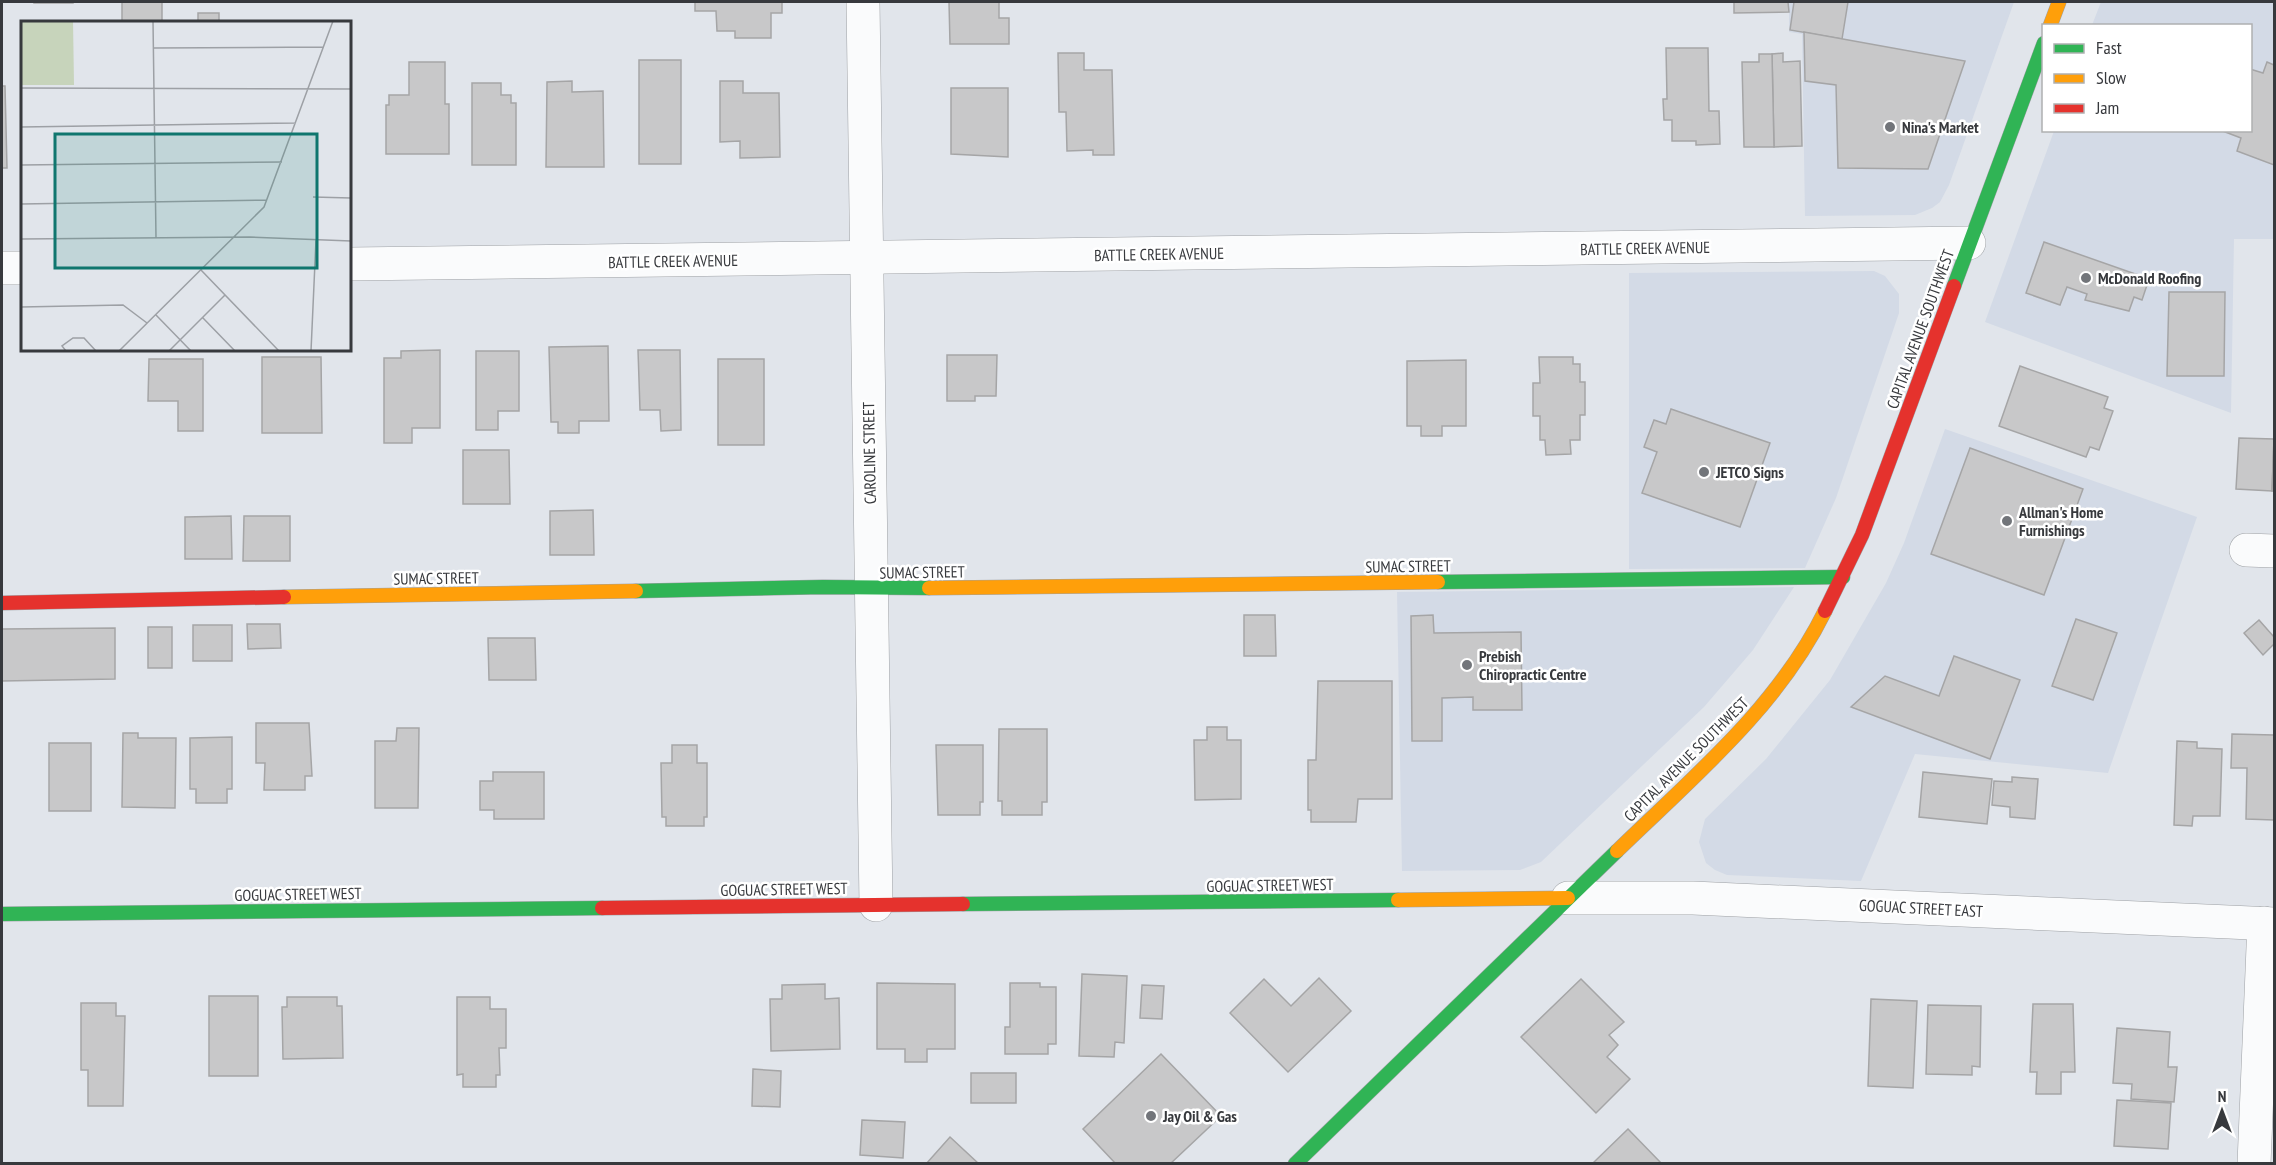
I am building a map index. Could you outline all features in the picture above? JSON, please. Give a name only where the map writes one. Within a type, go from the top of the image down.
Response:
[{"type":"street","name":"CAROLINE STREET","points":[[863,2],[876,905]]},
{"type":"street","points":[[2051,24],[2059,2]]},
{"type":"street","name":"CAPITAL AVENUE SOUTHWEST","points":[[1295,1164],[1731,741],[1763,705],[1813,635],[1862,535],[2042,46]]},
{"type":"street","name":"BATTLE CREEK AVENUE","points":[[351,264],[1969,243]]},
{"type":"street","points":[[2,268],[21,268]]},
{"type":"street","name":"SUMAC STREET","points":[[2,603],[811,587],[871,589],[1843,577]]},
{"type":"street","name":"GOGUAC STREET WEST","points":[[2,914],[1568,898]]},
{"type":"street","name":"GOGUAC STREET EAST","points":[[1568,898],[1693,898],[2269,924]]},
{"type":"street","points":[[2254,1164],[2269,924]]},
{"type":"shaded area","points":[[1789,2],[2014,2],[1949,185],[1940,202],[1932,208],[1915,215],[1805,216],[1802,34],[1789,32]]},
{"type":"shaded area","points":[[2101,2],[2274,2],[2274,239],[2234,239],[2231,413],[1985,322],[2054,132],[2252,132],[2252,24],[2092,24]]},
{"type":"shaded area","points":[[1874,271],[1885,276],[1899,294],[1899,313],[1836,498],[1805,568],[1629,569],[1629,273]]},
{"type":"shaded area","points":[[1945,429],[2197,517],[2108,773],[1915,754],[1861,881],[1727,875],[1715,870],[1706,863],[1699,842],[1705,819],[1766,759],[1830,680],[1886,583],[1904,543]]},
{"type":"shaded area","points":[[1794,587],[1753,650],[1704,707],[1541,862],[1520,870],[1402,871],[1397,592]]},
{"type":"building","points":[[73,2],[73,3],[34,3]]},
{"type":"building","points":[[122,2],[162,2],[162,21],[122,21]]},
{"type":"building","points":[[695,2],[782,2],[782,13],[771,13],[771,38],[735,38],[735,31],[717,31],[716,11],[695,11]]},
{"type":"building","points":[[949,2],[999,2],[999,18],[1009,18],[1009,44],[950,44]]},
{"type":"building","points":[[1734,2],[1788,2],[1789,12],[1734,13]]},
{"type":"building","points":[[1794,2],[1848,2],[1842,39],[1790,30]]},
{"type":"building","points":[[198,13],[219,13],[219,21],[198,21]]},
{"type":"building","name":"Nina's Market","points":[[1804,32],[1965,61],[1928,169],[1838,168],[1836,85],[1805,81]]},
{"type":"building","points":[[1666,48],[1708,48],[1709,111],[1719,111],[1720,144],[1696,145],[1696,141],[1672,141],[1672,120],[1664,120],[1663,99],[1667,99]]},
{"type":"building","points":[[1058,53],[1084,53],[1084,70],[1112,70],[1114,155],[1093,155],[1093,150],[1067,151],[1066,112],[1059,112]]},
{"type":"building","points":[[1783,53],[1783,62],[1800,61],[1802,146],[1774,147],[1772,54]]},
{"type":"building","points":[[1759,54],[1772,54],[1774,147],[1744,147],[1742,62],[1759,62]]},
{"type":"building","points":[[639,60],[681,60],[681,164],[639,164]]},
{"type":"building","points":[[409,62],[445,62],[445,104],[449,104],[449,154],[386,154],[386,105],[389,105],[389,95],[409,95]]},
{"type":"building","points":[[2267,62],[2274,65],[2274,165],[2237,151],[2241,138],[2225,132],[2252,132],[2252,70],[2263,73]]},
{"type":"building","points":[[572,81],[572,92],[603,91],[604,167],[546,167],[547,82]]},
{"type":"building","points":[[720,81],[743,81],[743,93],[779,93],[780,157],[740,158],[740,141],[720,142]]},
{"type":"building","points":[[472,83],[501,83],[501,95],[511,95],[511,103],[516,103],[516,165],[472,165]]},
{"type":"building","points":[[2,86],[5,86],[7,168],[2,168]]},
{"type":"building","points":[[951,88],[1008,88],[1008,157],[951,154]]},
{"type":"building","name":"McDonald Roofing","points":[[2044,242],[2141,276],[2140,279],[2148,282],[2142,300],[2134,297],[2129,311],[2085,300],[2087,294],[2067,287],[2060,305],[2026,293]]},
{"type":"building","points":[[2169,292],[2225,292],[2224,376],[2167,376]]},
{"type":"building","points":[[608,346],[609,421],[579,421],[579,433],[558,433],[558,422],[551,422],[549,347]]},
{"type":"building","points":[[440,350],[440,428],[412,428],[412,443],[384,443],[384,358],[401,358],[401,351]]},
{"type":"building","points":[[638,350],[680,350],[681,430],[661,431],[660,410],[640,410]]},
{"type":"building","points":[[476,351],[519,351],[519,411],[498,411],[498,430],[476,430]]},
{"type":"building","points":[[947,355],[997,355],[996,396],[975,396],[975,401],[947,401]]},
{"type":"building","points":[[262,357],[321,357],[322,433],[262,433]]},
{"type":"building","points":[[1539,357],[1573,357],[1573,364],[1580,364],[1580,382],[1585,382],[1585,415],[1580,415],[1580,440],[1570,440],[1571,454],[1546,455],[1545,440],[1540,440],[1540,416],[1533,416],[1533,383],[1540,383]]},
{"type":"building","points":[[149,359],[203,359],[203,431],[178,431],[178,401],[148,401]]},
{"type":"building","points":[[718,359],[764,359],[764,445],[718,445]]},
{"type":"building","points":[[1466,360],[1466,426],[1442,426],[1442,436],[1421,436],[1421,426],[1407,426],[1407,361]]},
{"type":"building","points":[[2020,366],[2108,397],[2104,408],[2113,411],[2099,450],[2090,447],[2086,457],[1999,426]]},
{"type":"building","name":"JETCO Signs","points":[[1671,409],[1770,443],[1740,527],[1642,493],[1657,452],[1644,447],[1654,420],[1666,424]]},
{"type":"building","points":[[2239,438],[2274,439],[2272,491],[2236,489]]},
{"type":"building","points":[[2274,439],[2274,491],[2272,491]]},
{"type":"building","name":"Allman's Home Furnishings","points":[[1970,448],[2083,489],[2044,595],[1931,554]]},
{"type":"building","points":[[463,450],[509,450],[510,504],[463,504]]},
{"type":"building","points":[[593,510],[594,555],[550,555],[550,511]]},
{"type":"building","points":[[231,516],[232,559],[185,559],[185,517]]},
{"type":"building","points":[[244,516],[290,516],[290,561],[243,561]]},
{"type":"building","points":[[1244,615],[1275,615],[1276,656],[1244,656]]},
{"type":"building","name":"Prebish Chiropractic Centre","points":[[1433,615],[1434,633],[1521,632],[1522,710],[1473,710],[1473,697],[1442,698],[1442,741],[1412,741],[1411,616]]},
{"type":"building","points":[[2076,619],[2117,633],[2093,700],[2052,686]]},
{"type":"building","points":[[2259,620],[2274,637],[2274,644],[2263,655],[2244,633]]},
{"type":"building","points":[[247,624],[280,624],[281,648],[248,649]]},
{"type":"building","points":[[193,625],[232,625],[232,661],[193,661]]},
{"type":"building","points":[[148,627],[172,627],[172,668],[148,668]]},
{"type":"building","points":[[115,628],[115,679],[2,681],[2,629]]},
{"type":"building","points":[[488,638],[535,638],[536,680],[489,680]]},
{"type":"building","points":[[1954,656],[2020,680],[1990,759],[1851,707],[1885,676],[1939,696]]},
{"type":"building","points":[[1318,681],[1392,681],[1392,799],[1358,799],[1356,822],[1311,822],[1311,810],[1308,810],[1308,760],[1316,760]]},
{"type":"building","points":[[256,723],[309,723],[312,776],[305,776],[305,790],[264,790],[265,763],[256,763]]},
{"type":"building","points":[[1207,727],[1227,727],[1227,740],[1241,740],[1241,799],[1195,800],[1194,740],[1207,740]]},
{"type":"building","points":[[397,728],[419,728],[418,808],[375,808],[375,741],[396,741]]},
{"type":"building","points":[[999,729],[1047,729],[1047,802],[1042,802],[1042,815],[1002,815],[1002,801],[998,801]]},
{"type":"building","points":[[123,733],[138,733],[138,738],[176,738],[175,808],[122,807]]},
{"type":"building","points":[[2232,734],[2274,735],[2274,820],[2246,819],[2247,768],[2231,768]]},
{"type":"building","points":[[232,737],[232,789],[227,789],[227,803],[196,803],[196,789],[190,789],[190,738]]},
{"type":"building","points":[[2177,741],[2197,742],[2197,748],[2222,749],[2220,816],[2193,816],[2192,826],[2174,825]]},
{"type":"building","points":[[49,743],[91,743],[91,811],[49,811]]},
{"type":"building","points":[[672,745],[697,745],[697,763],[707,763],[707,817],[704,817],[704,826],[666,826],[666,817],[662,817],[661,763],[672,763]]},
{"type":"building","points":[[936,745],[983,745],[983,802],[980,802],[980,815],[938,815]]},
{"type":"building","points":[[493,772],[544,772],[544,819],[494,819],[494,810],[480,810],[480,781],[493,781]]},
{"type":"building","points":[[1923,772],[1992,779],[1987,824],[1919,817]]},
{"type":"building","points":[[2012,777],[2038,779],[2035,819],[2010,817],[2010,807],[1992,805],[1994,781],[2012,782]]},
{"type":"building","points":[[1082,974],[1127,976],[1124,1043],[1115,1042],[1114,1057],[1079,1056]]},
{"type":"building","points":[[1319,978],[1351,1011],[1288,1072],[1230,1013],[1264,979],[1291,1006]]},
{"type":"building","points":[[1581,979],[1624,1022],[1609,1035],[1618,1045],[1607,1057],[1630,1079],[1596,1113],[1521,1037]]},
{"type":"building","points":[[877,983],[955,984],[955,1049],[927,1049],[927,1062],[905,1062],[905,1049],[877,1049]]},
{"type":"building","points":[[1010,983],[1040,983],[1040,987],[1056,987],[1056,1044],[1048,1044],[1048,1054],[1005,1054],[1005,1027],[1010,1027]]},
{"type":"building","points":[[825,984],[825,999],[839,998],[840,1049],[771,1051],[770,999],[782,999],[782,985]]},
{"type":"building","points":[[1142,985],[1164,986],[1162,1019],[1140,1018]]},
{"type":"building","points":[[209,996],[258,996],[258,1076],[209,1076]]},
{"type":"building","points":[[287,997],[337,997],[337,1006],[342,1006],[343,1058],[283,1059],[282,1007],[287,1007]]},
{"type":"building","points":[[457,997],[490,997],[490,1009],[506,1009],[506,1048],[499,1048],[500,1075],[496,1075],[496,1087],[463,1087],[463,1074],[457,1075]]},
{"type":"building","points":[[1871,999],[1917,1001],[1913,1088],[1868,1086]]},
{"type":"building","points":[[81,1003],[116,1003],[116,1016],[125,1016],[123,1106],[88,1106],[88,1070],[81,1070]]},
{"type":"building","points":[[2033,1004],[2073,1004],[2075,1072],[2061,1072],[2061,1094],[2036,1094],[2037,1072],[2030,1072]]},
{"type":"building","points":[[1928,1005],[1981,1006],[1980,1067],[1972,1066],[1972,1075],[1926,1074]]},
{"type":"building","points":[[2117,1028],[2170,1032],[2168,1067],[2177,1067],[2174,1102],[2131,1099],[2132,1084],[2113,1083]]},
{"type":"building","points":[[1161,1054],[1221,1116],[1170,1164],[1116,1164],[1083,1129]]},
{"type":"building","points":[[753,1069],[781,1071],[780,1107],[752,1106]]},
{"type":"building","points":[[971,1073],[1016,1073],[1016,1103],[971,1103]]},
{"type":"building","points":[[2117,1100],[2171,1103],[2168,1149],[2114,1146]]},
{"type":"building","points":[[862,1120],[905,1122],[903,1158],[860,1155]]},
{"type":"building","points":[[1628,1129],[1662,1164],[1592,1164]]},
{"type":"building","points":[[950,1137],[979,1164],[926,1164]]},
{"type":"traffic: fast","points":[[1954,286],[2042,48]]},
{"type":"traffic: fast","points":[[1438,582],[1843,577]]},
{"type":"traffic: fast","points":[[636,591],[823,587],[929,588]]},
{"type":"traffic: fast","points":[[1295,1164],[1617,851]]},
{"type":"traffic: fast","points":[[963,904],[1398,900]]},
{"type":"traffic: fast","points":[[2,914],[602,908]]},
{"type":"traffic: slow","points":[[2051,24],[2059,2]]},
{"type":"traffic: slow","points":[[929,588],[1438,582]]},
{"type":"traffic: slow","points":[[284,597],[636,591]]},
{"type":"traffic: slow","points":[[1617,851],[1732,740],[1783,679],[1806,646],[1825,611]]},
{"type":"traffic: slow","points":[[1398,900],[1568,898]]},
{"type":"traffic: jam","points":[[1825,611],[1862,535],[1954,286]]},
{"type":"traffic: jam","points":[[2,603],[284,597]]},
{"type":"traffic: jam","points":[[602,908],[963,904]]},
{"type":"place","name":"Nina's Market","points":[[1890,127]]},
{"type":"place","name":"McDonald Roofing","points":[[2086,278]]},
{"type":"place","name":"JETCO Signs","points":[[1704,472]]},
{"type":"place","name":"Allman's Home Furnishings","points":[[2007,521]]},
{"type":"place","name":"Prebish Chiropractic Centre","points":[[1467,665]]},
{"type":"place","name":"Jay Oil & Gas","points":[[1151,1116]]}]
